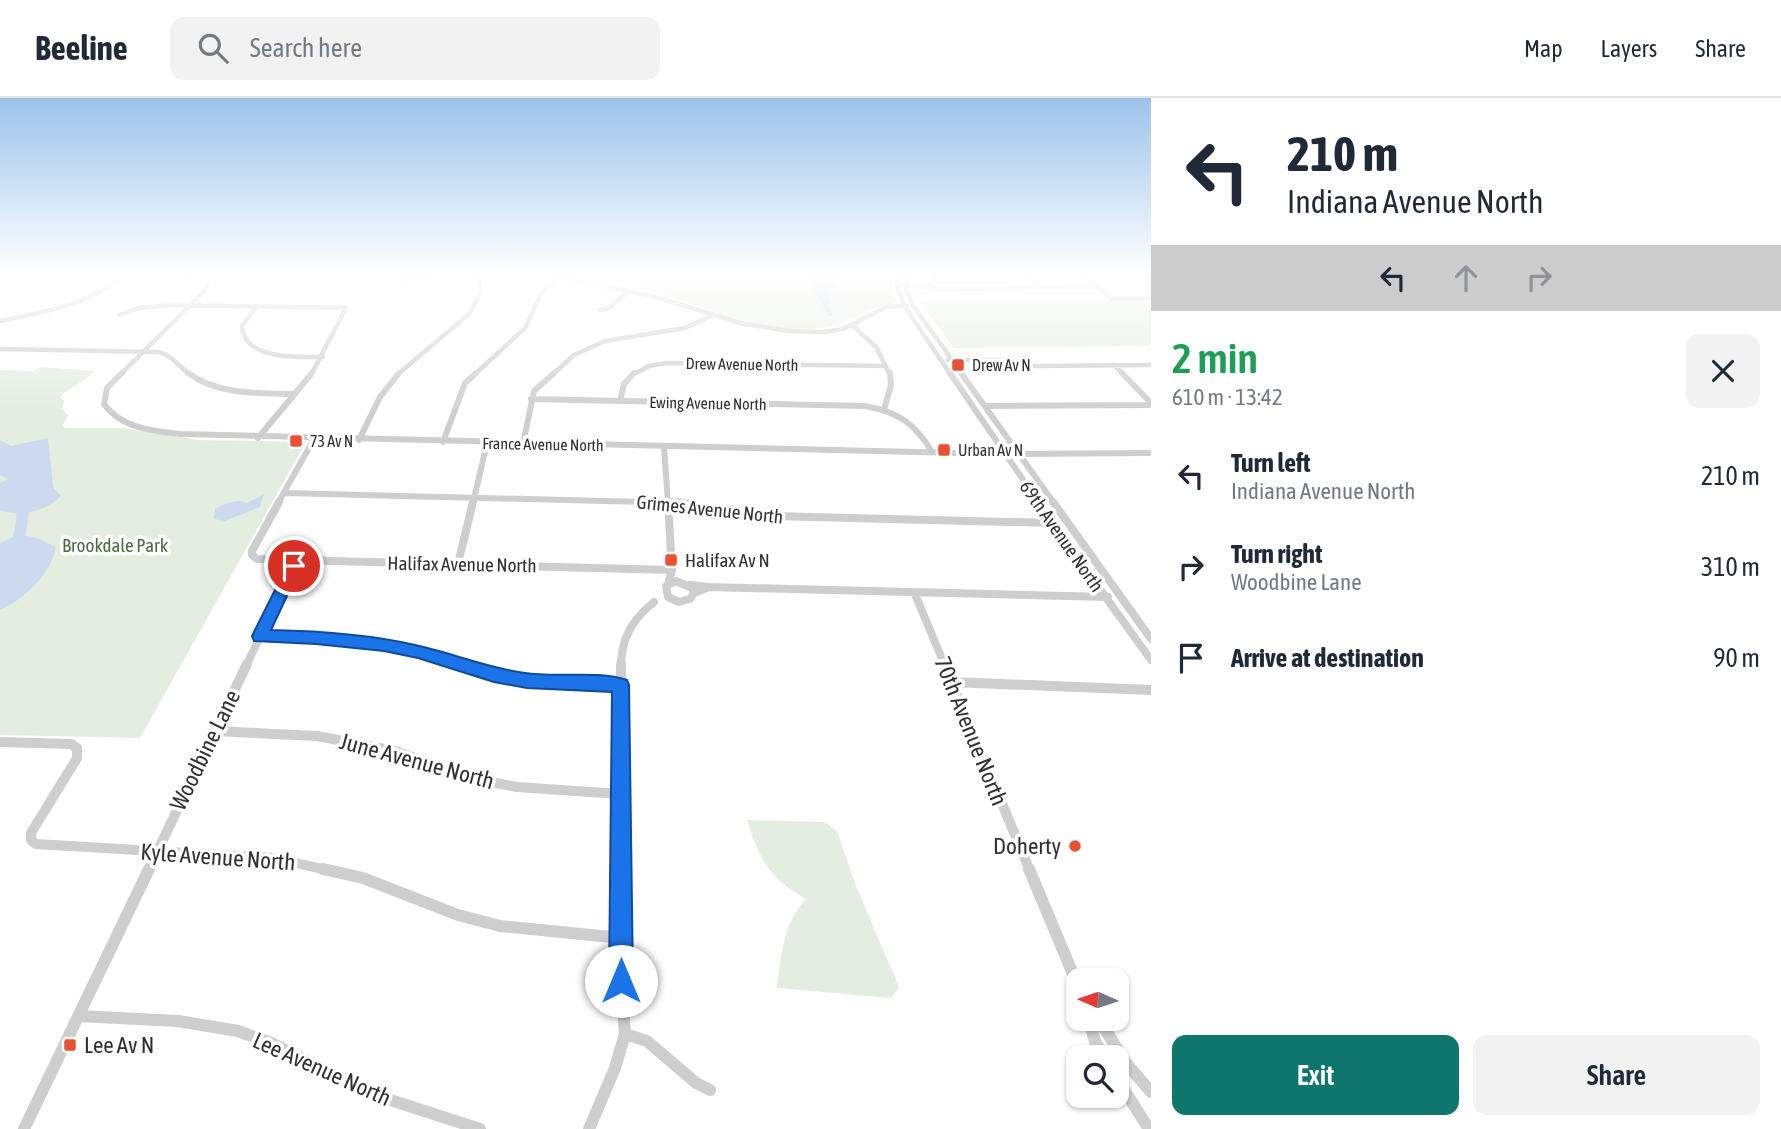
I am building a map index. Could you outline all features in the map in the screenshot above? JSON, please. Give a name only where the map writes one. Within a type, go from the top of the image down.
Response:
[{"type":"street","points":[[143,351],[175,320]]},
{"type":"street","points":[[247,320],[242,328],[242,334],[249,344],[274,354],[323,357]]},
{"type":"street","points":[[258,438],[275,412],[323,357],[340,320]]},
{"type":"street","points":[[359,440],[380,397],[398,374],[462,320]]},
{"type":"street","points":[[443,442],[465,383],[525,328],[530,320]]},
{"type":"street","points":[[523,443],[531,399],[538,386],[583,350],[618,338],[685,328],[703,320]]},
{"type":"street","points":[[729,320],[789,331],[824,332],[861,320]]},
{"type":"street","name":"69th Avenue North","points":[[913,320],[1052,523],[1151,660]]},
{"type":"street","name":"69th Avenue North","points":[[923,320],[1151,639]]},
{"type":"street","points":[[852,325],[868,335],[886,366],[891,381],[884,410]]},
{"type":"street","points":[[0,349],[143,351],[171,356],[189,374],[219,388],[247,393],[293,394]]},
{"type":"street","name":"France Avenue North","points":[[143,351],[106,391],[103,401],[107,410],[129,424],[186,435],[1020,454]]},
{"type":"street","points":[[940,360],[996,360],[1029,365],[1151,365]]},
{"type":"street","name":"Drew Avenue North","points":[[620,401],[621,388],[629,376],[648,366],[666,362],[886,366]]},
{"type":"street","points":[[1114,365],[1151,404]]},
{"type":"street","name":"Ewing Avenue North","points":[[531,399],[854,406],[884,410],[914,422],[932,452]]},
{"type":"street","points":[[985,406],[1151,404]]},
{"type":"street","points":[[285,493],[314,439]]},
{"type":"street","points":[[458,564],[487,443]]},
{"type":"street","points":[[664,447],[672,570],[668,592]]},
{"type":"street","points":[[1020,454],[1151,453]]},
{"type":"street","name":"Grimes Avenue North","points":[[285,493],[668,501],[733,515],[1052,523]]},
{"type":"street","name":"Halifax Avenue North","points":[[285,493],[252,555],[257,559],[672,570]]},
{"type":"street","name":"Woodbine Lane","points":[[24,1129],[297,560]]},
{"type":"street","points":[[672,570],[681,582],[692,589],[709,587],[1120,597]]},
{"type":"street","points":[[589,1129],[615,1068],[625,1034],[620,794],[620,685],[623,640],[635,618],[681,582]]},
{"type":"street","points":[[668,592],[683,602],[691,599],[692,589]]},
{"type":"street","name":"70th Avenue North","points":[[914,592],[1070,968]]},
{"type":"street","points":[[260,636],[316,637],[384,645],[418,652],[494,675],[527,681],[620,685]]},
{"type":"street","points":[[951,682],[1151,690]]},
{"type":"street","name":"June Avenue North","points":[[215,731],[330,738],[396,751],[480,780],[517,787],[620,794]]},
{"type":"street","name":"Kyle Avenue North","points":[[0,742],[71,744],[77,748],[77,758],[34,826],[32,840],[36,844],[274,858],[363,878],[458,915],[500,926],[621,938]]},
{"type":"street","name":"Lee Avenue North","points":[[78,1016],[201,1023],[239,1031],[275,1044],[363,1089],[420,1112],[480,1129]]},
{"type":"street","points":[[1106,1031],[1126,1063],[1151,1092]]},
{"type":"street","points":[[625,1034],[647,1041],[696,1083],[710,1090]]},
{"type":"street","points":[[1129,1097],[1149,1129]]},
{"type":"green space","points":[[742,320],[848,320],[821,328],[762,325]]},
{"type":"green space","points":[[933,320],[1151,320],[1151,346],[954,348]]},
{"type":"green space","name":"Brookdale Park","points":[[40,367],[95,371],[60,397],[64,401],[62,409],[68,415],[63,425],[65,428],[123,428],[198,440],[306,442],[140,738],[0,735],[0,370],[33,371]]},
{"type":"green space","points":[[747,820],[824,822],[837,831],[856,886],[899,987],[891,998],[777,988],[788,929],[806,899],[783,883],[767,866],[756,846]]},
{"type":"water","points":[[48,438],[53,487],[61,496],[48,506],[33,512],[0,510],[0,483],[8,479],[0,475],[0,440],[11,446]]},
{"type":"water","points":[[264,494],[260,507],[225,521],[214,519],[215,509],[219,507],[235,501],[247,503]]},
{"type":"water","points":[[20,534],[56,547],[49,567],[36,584],[19,599],[0,610],[0,543]]},
{"type":"waterway","points":[[0,576],[20,534],[25,494]]},
{"type":"place","name":"Drew Av N","points":[[958,365]]},
{"type":"place","name":"73 Av N","points":[[296,441]]},
{"type":"place","name":"Urban Av N","points":[[944,450]]},
{"type":"place","name":"Halifax Av N","points":[[671,560]]},
{"type":"place","name":"Doherty","points":[[1075,846]]},
{"type":"place","name":"Lee Av N","points":[[70,1045]]},
{"type":"route","points":[[294,566],[260,636],[316,637],[384,645],[418,652],[494,675],[527,681],[620,685],[621,981]]}]
